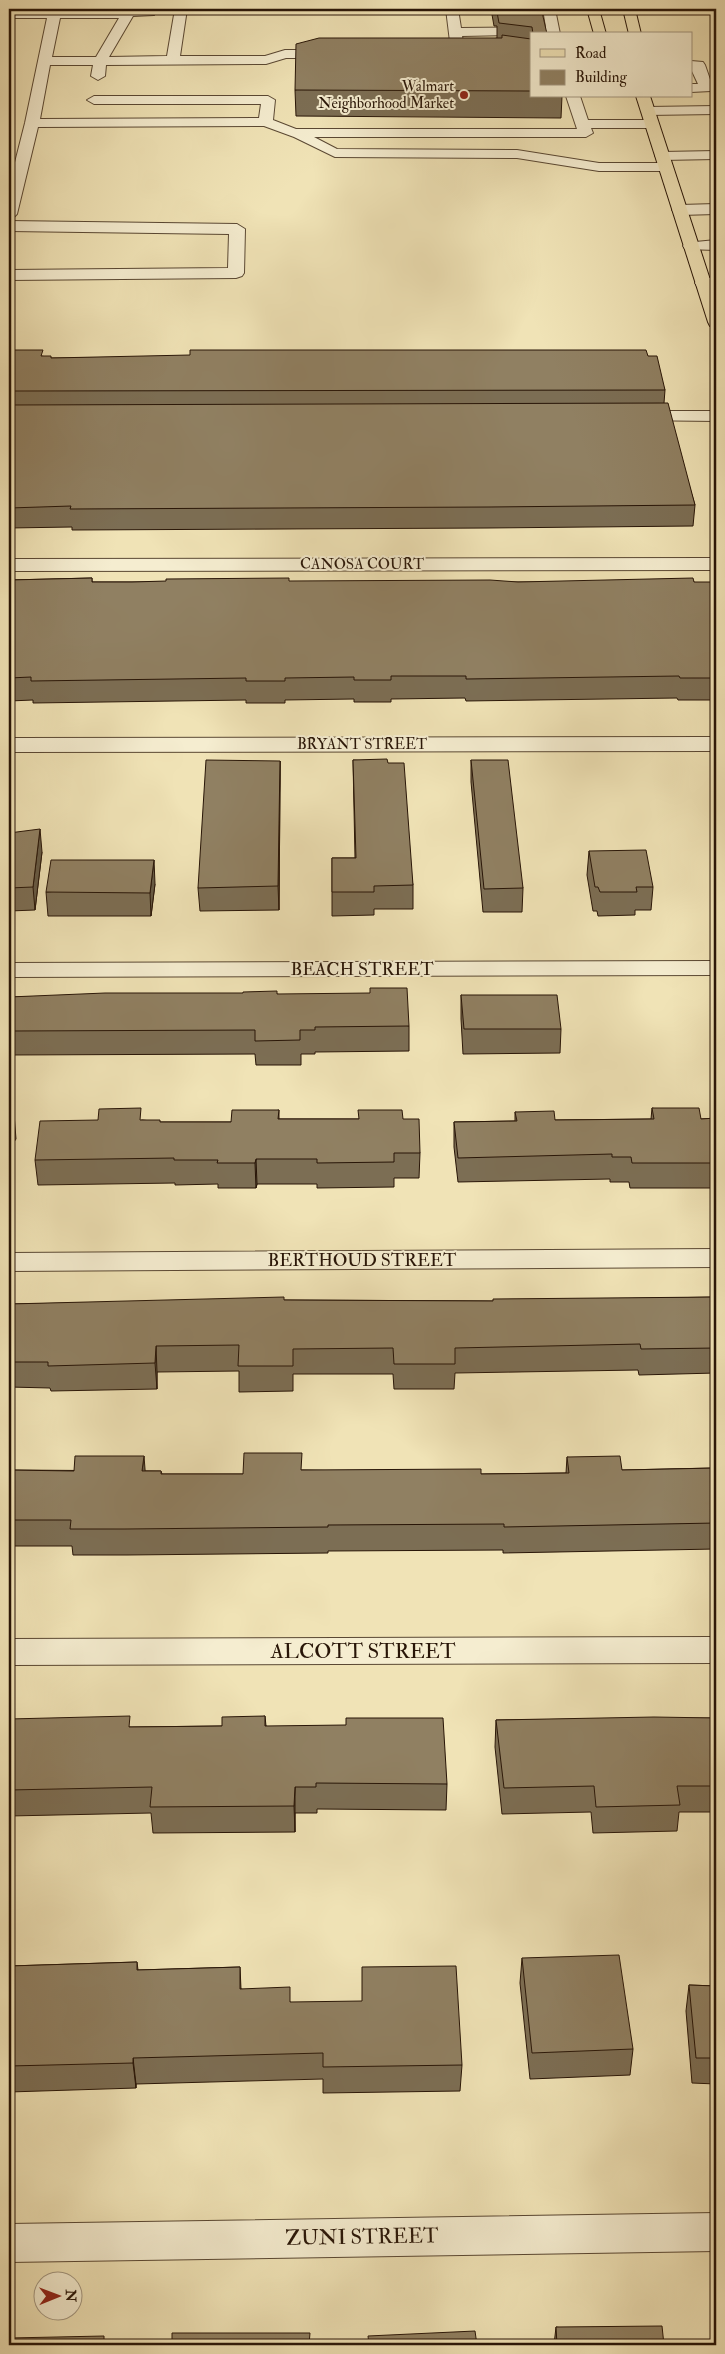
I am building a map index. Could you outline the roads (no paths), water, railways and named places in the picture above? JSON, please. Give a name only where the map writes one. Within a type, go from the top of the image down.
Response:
[{"type":"main road","points":[[593,9],[599,32]]},
{"type":"main road","points":[[629,9],[635,32]]},
{"type":"main road","points":[[648,112],[693,252],[710,283],[716,322]]},
{"type":"street","points":[[173,61],[180,9]]},
{"type":"street","points":[[441,54],[464,54],[454,32],[452,9]]},
{"type":"street","points":[[454,32],[553,32],[549,9]]},
{"type":"street","points":[[9,14],[150,10]]},
{"type":"street","points":[[90,122],[100,61],[129,12]]},
{"type":"street","points":[[9,214],[32,123],[54,14]]},
{"type":"street","points":[[482,17],[487,31]]},
{"type":"street","points":[[44,61],[266,60],[285,54],[347,54]]},
{"type":"street","points":[[692,65],[698,65],[706,88],[692,88]]},
{"type":"street","points":[[574,98],[599,167]]},
{"type":"street","points":[[94,100],[268,100],[266,122]]},
{"type":"street","points":[[294,133],[587,134],[648,112],[716,110]]},
{"type":"street","points":[[32,123],[266,122],[335,153],[517,154],[599,167],[716,156]]},
{"type":"street","points":[[681,213],[716,209]]},
{"type":"street","points":[[681,213],[716,216]]},
{"type":"street","points":[[9,226],[237,229],[236,273],[9,275]]},
{"type":"street","points":[[693,252],[716,245]]},
{"type":"street","points":[[693,252],[716,258]]},
{"type":"street","points":[[617,416],[716,416]]},
{"type":"street","name":"CANOSA COURT","points":[[9,565],[716,564]]},
{"type":"street","name":"BRYANT STREET","points":[[9,745],[716,744]]},
{"type":"street","name":"BEACH STREET","points":[[9,970],[716,968]]},
{"type":"street","name":"BERTHOUD STREET","points":[[9,1262],[716,1258]]},
{"type":"street","name":"ALCOTT STREET","points":[[9,1652],[716,1650]]},
{"type":"street","name":"ZUNI STREET","points":[[9,2243],[716,2232]]},
{"type":"place","name":"Walmart Neighborhood Market","points":[[464,95]]}]
